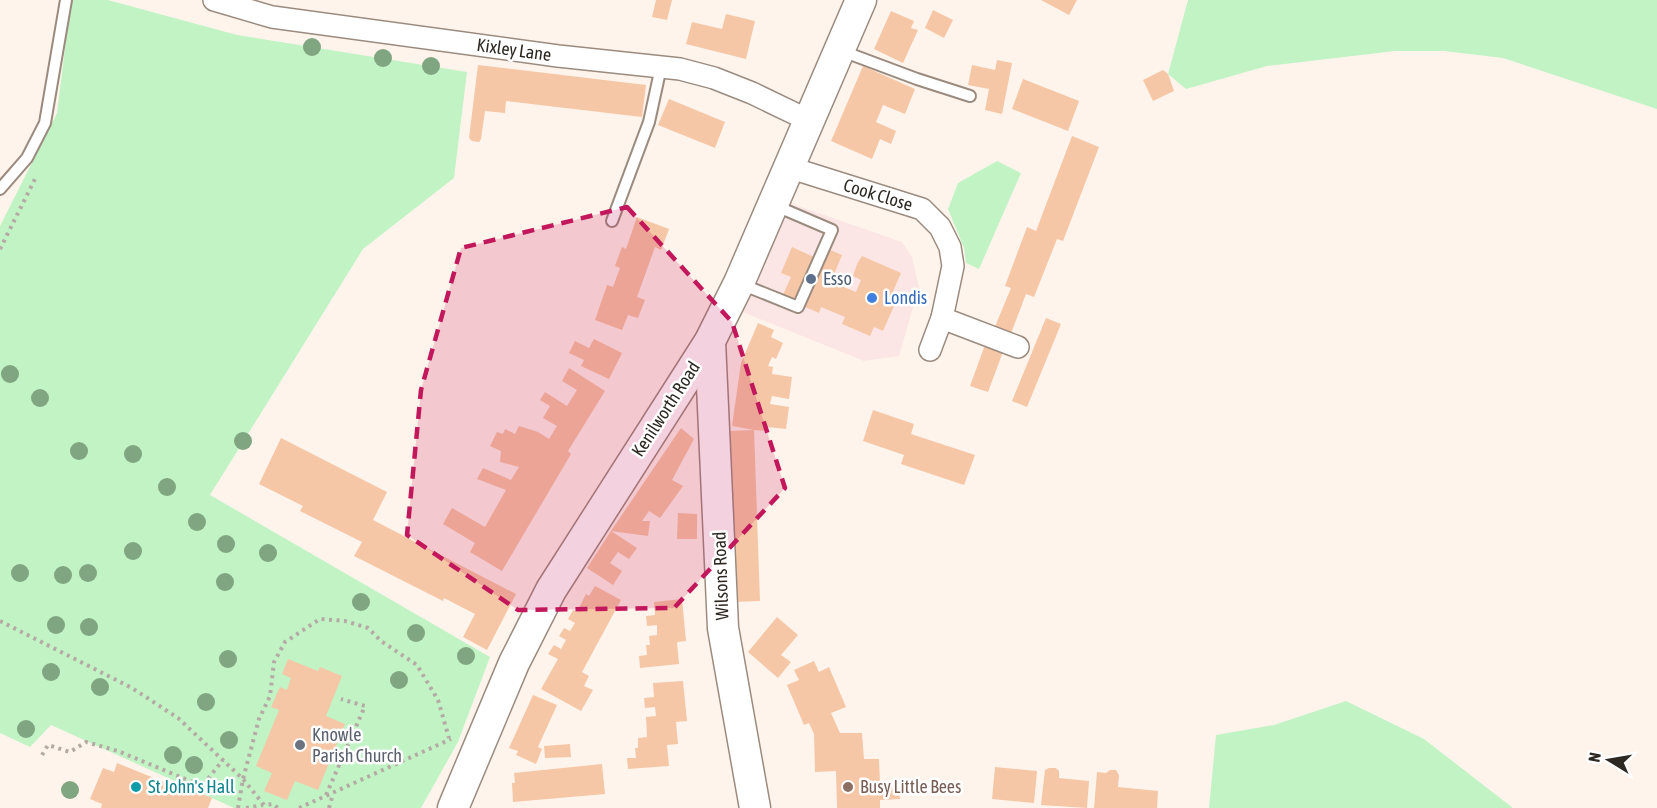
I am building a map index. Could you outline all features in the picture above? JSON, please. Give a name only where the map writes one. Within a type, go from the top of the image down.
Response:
[{"type":"main road","name":"Kenilworth Road","points":[[453,808],[514,663],[550,590],[710,341],[773,204],[861,0]]},
{"type":"main road","name":"Wilsons Road","points":[[710,341],[723,628],[755,808]]},
{"type":"street","name":"Kixley Lane","points":[[214,0],[272,17],[558,56],[680,69],[714,78],[752,93],[808,120]]},
{"type":"street","name":"Cook Close","points":[[788,167],[922,209],[940,226],[950,247],[953,266],[942,318],[930,350]]},
{"type":"street","points":[[942,318],[1018,347]]},
{"type":"lane","points":[[0,189],[27,158],[45,123],[54,57],[66,0]]},
{"type":"lane","points":[[839,49],[917,79],[970,96]]},
{"type":"lane","points":[[612,221],[649,122],[661,67]]},
{"type":"lane","points":[[738,283],[798,308],[832,230],[773,204]]},
{"type":"path","points":[[238,808],[259,719],[270,696],[274,662],[285,642],[320,619],[345,621],[368,628],[417,665],[438,700],[449,738]]},
{"type":"path","points":[[0,621],[132,688],[178,718],[243,779],[264,805]]},
{"type":"path","points":[[325,796],[365,706],[341,699]]},
{"type":"path","points":[[298,808],[449,738],[479,750]]},
{"type":"path","points":[[42,754],[48,745],[70,752],[86,742],[118,751],[202,786],[223,760]]},
{"type":"path","points":[[329,808],[333,793]]},
{"type":"path","points":[[246,808],[273,804],[278,808]]},
{"type":"highlighted area","points":[[627,207],[732,322],[785,488],[674,608],[518,610],[407,535],[421,390],[461,248]]},
{"type":"shaded area","points":[[787,202],[902,242],[912,257],[919,287],[899,356],[864,361],[740,311]]},
{"type":"green space","points":[[71,0],[108,0],[237,35],[467,72],[454,178],[363,249],[210,495],[490,657],[458,742],[421,808],[234,808],[51,725],[30,747],[0,733],[0,226],[57,113]]},
{"type":"green space","points":[[1188,0],[1657,0],[1657,109],[1503,58],[1444,51],[1395,51],[1267,66],[1186,89],[1168,74]]},
{"type":"green space","points":[[997,161],[1021,173],[979,269],[966,263],[964,248],[948,209],[958,183]]},
{"type":"green space","points":[[1346,701],[1424,739],[1513,808],[1209,808],[1216,735],[1274,725]]},
{"type":"building","points":[[656,0],[672,0],[667,20],[652,17]]},
{"type":"building","points":[[1041,0],[1077,0],[1069,15]]},
{"type":"building","points":[[933,10],[953,20],[944,38],[925,28]]},
{"type":"building","points":[[891,11],[914,21],[911,28],[918,30],[903,63],[874,49]]},
{"type":"building","points":[[726,14],[755,21],[746,59],[686,44],[692,22],[722,29]]},
{"type":"building","points":[[997,60],[1012,63],[1002,114],[985,110],[989,89],[968,85],[972,65],[995,70]]},
{"type":"building","points":[[478,65],[646,85],[642,117],[506,101],[505,113],[485,111],[481,139],[479,142],[472,141],[469,138]]},
{"type":"building","points":[[863,66],[915,89],[905,114],[883,105],[876,122],[896,131],[891,144],[880,139],[872,159],[831,141]]},
{"type":"building","points":[[1163,70],[1168,74],[1174,91],[1153,101],[1143,80]]},
{"type":"building","points":[[1023,79],[1079,101],[1068,131],[1012,109]]},
{"type":"building","points":[[669,99],[725,122],[715,148],[658,125]]},
{"type":"building","points":[[1072,136],[1099,147],[1063,241],[1057,239],[1034,297],[1026,294],[1010,336],[994,329],[1011,288],[1005,286],[1027,227],[1036,231]]},
{"type":"building","points":[[637,217],[669,229],[661,250],[655,247],[637,297],[645,300],[638,318],[628,315],[622,330],[595,320],[607,285],[613,287],[620,268],[615,266],[622,247],[626,249]]},
{"type":"building","points":[[819,245],[842,255],[831,282],[856,292],[861,280],[853,276],[862,256],[901,273],[888,303],[894,306],[883,331],[874,327],[870,336],[842,324],[845,317],[821,307],[819,313],[782,297],[791,277],[781,273],[792,247],[814,257]]},
{"type":"building","points":[[1046,318],[1061,324],[1027,407],[1012,401]]},
{"type":"building","points":[[758,323],[774,330],[771,337],[783,343],[776,359],[772,357],[768,366],[773,367],[772,374],[792,377],[789,399],[772,396],[770,404],[789,407],[786,429],[767,427],[767,431],[732,426],[741,363]]},
{"type":"building","points":[[594,339],[622,353],[609,379],[581,366],[584,360],[569,353],[575,341],[589,348]]},
{"type":"building","points":[[986,342],[1004,349],[988,392],[970,386]]},
{"type":"building","points":[[569,368],[605,391],[568,451],[571,454],[502,571],[470,552],[475,543],[443,524],[452,508],[485,527],[506,490],[477,479],[483,468],[511,480],[519,467],[500,462],[501,451],[490,446],[497,432],[503,434],[505,429],[515,434],[519,426],[538,432],[549,439],[557,426],[543,418],[550,406],[540,400],[545,392],[567,406],[577,390],[562,381]]},
{"type":"building","points":[[873,410],[914,424],[911,434],[975,455],[964,485],[901,464],[904,455],[863,441]]},
{"type":"building","points":[[681,428],[694,439],[672,480],[683,486],[660,518],[649,511],[642,521],[650,521],[648,536],[611,531]]},
{"type":"building","points":[[754,430],[760,601],[734,602],[728,431]]},
{"type":"building","points":[[281,438],[387,492],[373,520],[516,594],[487,650],[463,637],[475,614],[444,598],[443,601],[354,556],[362,542],[300,511],[303,506],[259,484]]},
{"type":"building","points":[[678,513],[697,514],[697,539],[677,539]]},
{"type":"building","points":[[611,531],[637,548],[629,559],[618,552],[610,563],[622,571],[613,585],[587,568]]},
{"type":"building","points":[[595,586],[621,600],[582,672],[589,676],[584,686],[593,690],[581,711],[541,689],[558,659],[548,654],[554,645],[561,649],[566,640],[559,636],[564,628],[570,631],[575,623],[568,619],[573,610],[577,612],[586,594],[589,596]]},
{"type":"building","points":[[682,599],[686,641],[677,642],[679,664],[640,668],[639,656],[647,655],[646,645],[650,645],[649,636],[657,635],[657,625],[647,626],[646,616],[655,615],[654,602]]},
{"type":"building","points":[[777,617],[798,635],[781,655],[791,662],[778,678],[748,652]]},
{"type":"building","name":"Knowle Parish Church","points":[[288,659],[318,671],[320,667],[342,676],[326,716],[345,724],[318,790],[295,781],[287,800],[264,791],[272,773],[256,766],[279,710],[271,707],[280,687],[287,690],[291,678],[282,674]]},
{"type":"building","points":[[814,661],[819,672],[829,667],[846,707],[831,713],[840,733],[862,733],[864,759],[879,759],[880,784],[899,783],[900,799],[880,800],[880,808],[837,808],[836,771],[815,772],[814,734],[809,723],[804,725],[787,685],[799,680],[794,670]]},
{"type":"building","points":[[683,681],[687,721],[676,722],[678,744],[667,745],[669,766],[628,769],[627,758],[636,758],[635,748],[638,748],[638,738],[647,737],[646,717],[656,716],[655,707],[645,708],[644,698],[654,697],[653,683]]},
{"type":"building","points":[[533,695],[557,705],[538,747],[542,749],[536,764],[516,755],[518,751],[509,748]]},
{"type":"building","points":[[570,744],[571,757],[545,758],[544,746]]},
{"type":"building","name":"St John's Hall","points":[[117,763],[181,789],[183,786],[212,798],[208,808],[101,808],[102,804],[90,799],[103,768],[114,772]]},
{"type":"building","points":[[602,764],[605,794],[513,802],[514,773]]},
{"type":"building","points":[[995,767],[1037,771],[1034,803],[992,799]]},
{"type":"building","points":[[1056,768],[1059,771],[1059,778],[1089,781],[1087,808],[1041,805],[1045,770]]},
{"type":"building","points":[[1116,770],[1119,775],[1118,787],[1158,791],[1157,808],[1094,808],[1097,772],[1106,773]]},
{"type":"place","name":"Esso","points":[[811,279]]},
{"type":"place","name":"Londis","points":[[872,298]]},
{"type":"place","name":"Knowle Parish Church","points":[[300,745]]},
{"type":"place","name":"St John's Hall","points":[[136,787]]},
{"type":"place","name":"Busy Little Bees","points":[[848,787]]}]
